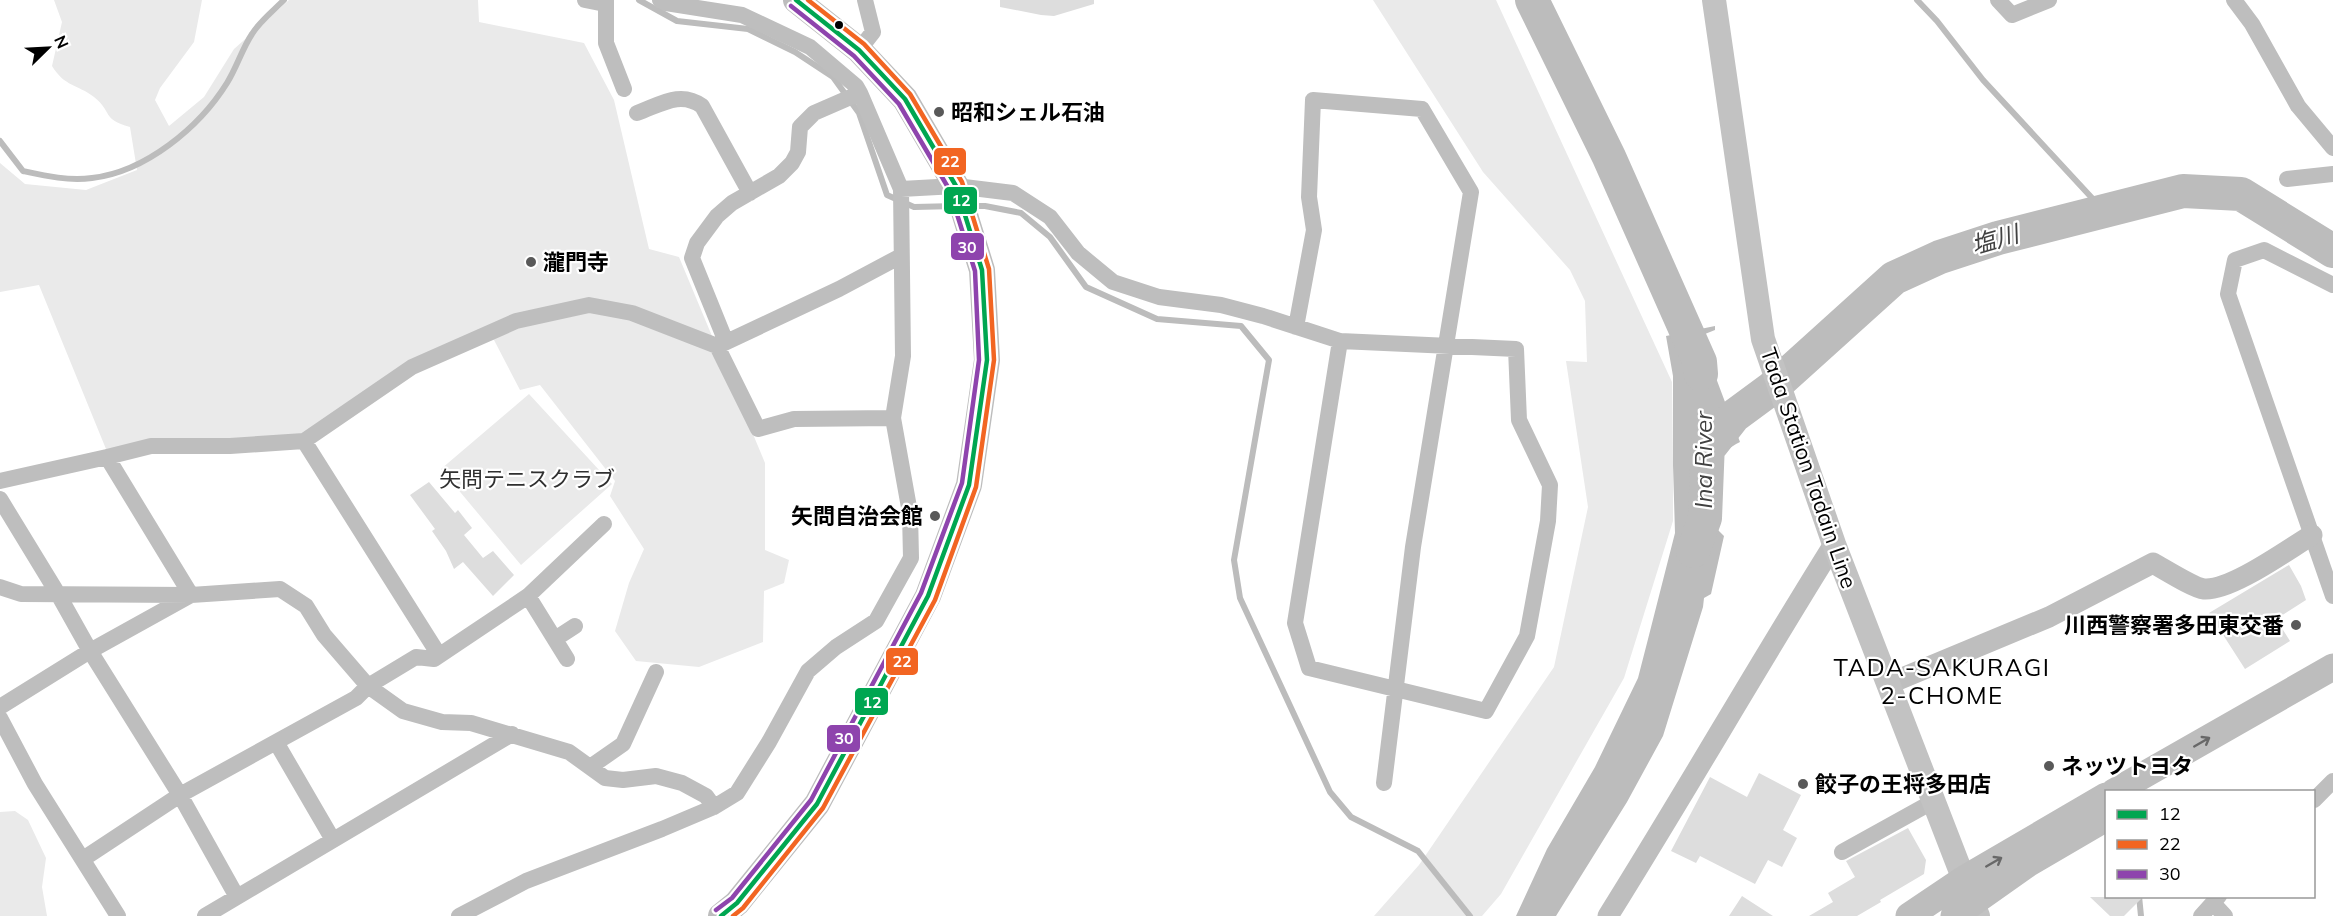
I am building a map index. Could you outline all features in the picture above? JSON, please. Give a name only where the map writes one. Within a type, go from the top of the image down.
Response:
[{"type":"highway","points":[[2118,790],[2333,667]]},
{"type":"highway","points":[[2155,790],[2333,687]]},
{"type":"highway","points":[[1909,916],[1964,879],[2105,797]]},
{"type":"highway","points":[[1968,912],[2029,863],[2105,819]]},
{"type":"main road","points":[[721,916],[737,903],[817,804],[928,596],[969,485],[987,360],[982,270],[956,186],[905,99],[859,50],[796,0]]},
{"type":"main road","name":"Tada Station Tadain Line","points":[[1714,0],[1763,339],[1834,543],[1964,879],[1968,912]]},
{"type":"street","points":[[585,0],[606,2],[606,43],[624,89]]},
{"type":"street","points":[[459,916],[526,881],[714,807],[737,793],[769,742],[808,671],[836,647],[876,621],[911,558],[910,513],[893,418],[903,356],[900,189],[860,93],[856,86],[810,47],[742,15],[666,3],[660,0]]},
{"type":"street","points":[[859,50],[873,32],[865,0]]},
{"type":"street","points":[[1998,0],[2012,15],[2049,0]]},
{"type":"street","points":[[2234,0],[2252,24],[2298,106],[2333,148]]},
{"type":"street","points":[[860,93],[814,113],[800,127],[798,152],[792,163],[779,176],[732,203],[717,216],[697,243],[692,258],[721,344],[758,429],[794,419],[893,418]]},
{"type":"street","points":[[637,113],[682,97],[693,99],[702,106],[750,193]]},
{"type":"street","points":[[1296,327],[1314,230],[1309,196],[1313,100],[1422,109],[1471,192],[1413,547],[1384,783]]},
{"type":"street","points":[[2287,179],[2333,174]]},
{"type":"street","points":[[900,189],[956,186],[1013,193],[1050,217],[1078,253],[1113,282],[1159,297],[1221,304],[1340,341],[1516,349],[1520,420],[1550,485],[1548,521],[1527,636],[1486,711],[1309,668],[1295,623],[1340,341]]},
{"type":"street","points":[[2333,285],[2264,250],[2235,260],[2228,294],[2333,596]]},
{"type":"street","points":[[0,481],[150,446],[230,446],[304,441],[412,367],[516,321],[589,305],[632,313],[721,344],[839,290],[902,256]]},
{"type":"street","points":[[304,441],[439,655]]},
{"type":"street","points":[[107,457],[191,595]]},
{"type":"street","points":[[0,499],[90,651],[180,795],[237,897]]},
{"type":"street","points":[[83,859],[180,795],[356,698],[368,686],[417,657],[434,659],[528,597],[604,524],[548,577]]},
{"type":"street","points":[[1887,684],[2049,617],[2153,563],[2202,589],[2217,587],[2234,582],[2312,535]]},
{"type":"street","points":[[1608,916],[1657,838],[1758,664],[1834,543]]},
{"type":"street","points":[[0,587],[21,594],[191,595],[280,590],[306,606],[324,635],[368,686],[403,711],[442,722],[471,723],[569,752],[604,778],[623,780],[656,776],[682,783],[706,796],[714,807]]},
{"type":"street","points":[[0,707],[90,651],[191,595]]},
{"type":"street","points":[[528,597],[567,659]]},
{"type":"street","points":[[555,639],[575,626]]},
{"type":"street","points":[[590,767],[623,744],[656,672]]},
{"type":"street","points":[[0,718],[35,784],[118,916]]},
{"type":"street","points":[[205,916],[512,734]]},
{"type":"street","points":[[276,741],[333,840]]},
{"type":"street","points":[[2315,798],[2333,781]]},
{"type":"street","points":[[1842,852],[1934,801]]},
{"type":"street","points":[[2201,916],[2216,900],[2225,916]]},
{"type":"green space","points":[[54,0],[202,0],[194,42],[160,88],[155,100],[169,126],[204,97],[234,49],[289,0],[478,0],[479,22],[584,43],[614,100],[649,249],[679,257],[765,463],[765,550],[789,560],[784,583],[764,591],[763,642],[699,667],[636,661],[615,631],[629,583],[644,549],[610,496],[615,481],[540,385],[520,390],[494,340],[448,344],[303,438],[106,449],[39,285],[0,292],[0,163],[25,184],[86,190],[137,170],[130,127],[111,118],[100,102],[67,82],[52,66],[62,22]]},
{"type":"green space","points":[[1373,0],[1496,0],[1672,382],[1673,521],[1624,678],[1501,894],[1482,916],[1374,916],[1419,865],[1554,667],[1588,507],[1566,361],[1587,362],[1585,301],[1570,270],[1483,172]]},
{"type":"green space","name":"矢問テニスクラブ","points":[[529,394],[612,484],[521,565],[441,469]]},
{"type":"green space","points":[[15,811],[28,820],[46,858],[42,887],[47,916],[0,916],[0,812]]},
{"type":"water","points":[[1715,326],[1715,330],[1705,334],[1715,360],[1710,362],[1740,442],[1722,455],[1718,461],[1709,489],[1700,490],[1702,503],[1709,508],[1710,522],[1719,525],[1718,530],[1724,536],[1711,594],[1704,598],[1663,736],[1627,802],[1556,916],[1516,916],[1547,849],[1595,767],[1638,678],[1675,533],[1673,376],[1666,336]]},
{"type":"building","points":[[1000,0],[1094,0],[1094,4],[1054,16],[1000,7]]},
{"type":"building","points":[[429,482],[455,513],[458,510],[472,528],[464,535],[483,558],[493,551],[514,575],[493,596],[463,562],[454,569],[446,551],[432,531],[435,529],[410,495]]},
{"type":"building","points":[[2289,565],[2306,600],[2276,619],[2290,641],[2245,669],[2209,613]]},
{"type":"building","points":[[1759,773],[1801,795],[1783,830],[1797,838],[1782,867],[1768,860],[1755,884],[1700,856],[1696,863],[1671,851],[1710,777],[1747,797]]},
{"type":"building","points":[[1908,828],[1926,860],[1924,874],[1857,916],[1809,916],[1833,902],[1828,893],[1855,877],[1846,861]]},
{"type":"building","points":[[1742,896],[1773,916],[1729,916]]},
{"type":"building","points":[[2090,897],[2142,898],[2124,916],[2110,916]]},
{"type":"waterway","points":[[0,141],[23,171],[40,175],[83,179],[112,174],[132,167],[169,145],[202,116],[227,83],[255,29],[284,0]]},
{"type":"waterway","points":[[639,0],[677,21],[748,29],[795,52],[833,77],[859,113],[887,195],[914,207],[957,206]]},
{"type":"waterway","name":"Ina River","points":[[1532,0],[1609,157],[1700,362],[1701,374]]},
{"type":"waterway","points":[[1917,0],[1937,21],[1983,80],[2104,211]]},
{"type":"waterway","name":"塩川","points":[[1709,448],[1734,416],[1772,388],[1894,278],[1940,257],[1998,238],[2183,191],[2241,194],[2333,251]]},
{"type":"waterway","points":[[968,206],[985,206],[1021,213],[1050,237],[1086,287],[1157,319],[1241,326],[1269,360],[1234,560],[1240,598],[1330,792],[1351,817],[1418,851],[1470,916]]},
{"type":"waterway","name":"Ina River","points":[[1693,551],[1705,518],[1708,442]]},
{"type":"waterway","points":[[2139,898],[2141,916]]},
{"type":"transit line","name":"12","points":[[721,916],[737,903],[817,804],[928,596],[969,485],[987,360],[982,270],[956,186],[905,99],[859,50],[796,0]]},
{"type":"transit line","name":"22","points":[[733,916],[743,908],[823,808],[935,600],[976,487],[994,360],[989,269],[962,182],[910,94],[864,44],[808,0]]},
{"type":"transit line","name":"30","points":[[716,910],[732,898],[811,800],[921,593],[962,483],[979,360],[975,271],[949,189],[899,104],[854,56],[791,6]]},
{"type":"place","name":"昭和シェル石油","points":[[939,112]]},
{"type":"place","name":"瀧門寺","points":[[531,262]]},
{"type":"place","name":"矢問自治会館","points":[[935,516]]},
{"type":"place","name":"川西警察署多田東交番","points":[[2296,625]]},
{"type":"place","name":"ネッツトヨタ","points":[[2049,766]]},
{"type":"place","name":"餃子の王将多田店","points":[[1803,784]]},
{"type":"district","name":"TADA-SAKURAGI 2-CHOME","points":[[1942,682]]}]
